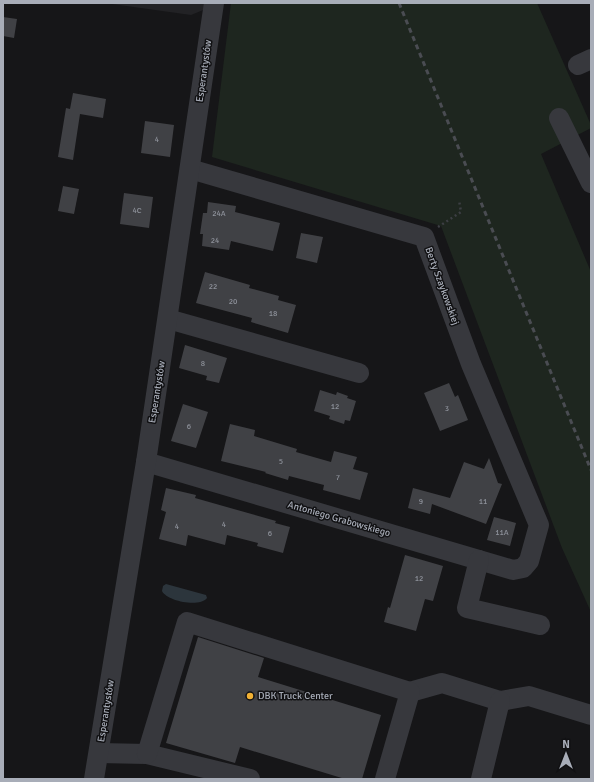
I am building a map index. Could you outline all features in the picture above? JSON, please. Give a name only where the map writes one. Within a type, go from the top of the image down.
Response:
[{"type":"street","name":"Esperantystów","points":[[94,779],[146,462],[214,3]]},
{"type":"street","points":[[559,118],[591,183]]},
{"type":"street","name":"Berty Szaykowskiej","points":[[190,169],[424,237],[471,364],[539,525],[529,561]]},
{"type":"street","points":[[168,319],[359,373]]},
{"type":"street","name":"Antoniego Grabowskiego","points":[[146,462],[513,570],[523,568],[529,561]]},
{"type":"street","points":[[478,560],[467,608],[540,626]]},
{"type":"street","points":[[147,754],[187,622],[410,692],[442,683],[500,701],[529,696],[591,715]]},
{"type":"street","points":[[385,779],[410,692]]},
{"type":"street","points":[[480,779],[500,701]]},
{"type":"street","points":[[99,753],[147,754],[250,779]]},
{"type":"path","points":[[424,237],[461,212],[460,200]]},
{"type":"shaded area","points":[[105,3],[209,3],[208,8],[191,15]]},
{"type":"shaded area","points":[[231,3],[537,3],[591,125],[591,128],[541,154],[591,272],[591,612],[562,548],[441,226],[212,157]]},
{"type":"shaded area","points":[[166,584],[206,595],[207,598],[197,603],[191,603],[170,598],[162,591],[163,586]]},
{"type":"building","points":[[3,17],[17,19],[14,38],[3,36]]},
{"type":"building","points":[[73,93],[106,99],[103,118],[80,114],[73,160],[58,157],[66,108],[70,109]]},
{"type":"building","points":[[145,121],[174,125],[170,157],[141,153]]},
{"type":"building","points":[[63,186],[79,189],[74,214],[58,211]]},
{"type":"building","points":[[124,193],[153,197],[149,228],[120,224]]},
{"type":"building","points":[[208,202],[236,206],[235,212],[280,223],[273,251],[231,241],[229,250],[202,246],[203,234],[200,234],[203,213],[207,213]]},
{"type":"building","points":[[301,233],[323,237],[317,263],[296,258]]},
{"type":"building","points":[[205,272],[250,285],[249,288],[279,296],[278,300],[296,305],[288,333],[251,322],[252,318],[196,303]]},
{"type":"building","points":[[185,345],[227,358],[219,383],[206,380],[207,376],[179,368]]},
{"type":"building","points":[[449,383],[455,397],[458,395],[468,420],[440,431],[424,393]]},
{"type":"building","points":[[320,390],[336,395],[337,392],[356,401],[350,421],[345,420],[344,424],[329,419],[330,416],[314,411]]},
{"type":"building","points":[[183,404],[208,412],[196,448],[171,441]]},
{"type":"building","points":[[230,424],[255,430],[254,436],[297,449],[296,452],[331,462],[334,451],[357,457],[353,469],[368,473],[360,500],[323,490],[324,485],[289,476],[288,480],[265,473],[266,472],[221,461]]},
{"type":"building","points":[[489,458],[498,483],[502,484],[486,524],[432,504],[430,514],[408,508],[413,488],[450,498],[464,462],[484,469]]},
{"type":"building","points":[[166,488],[196,495],[195,498],[276,521],[275,523],[290,527],[283,553],[257,546],[258,543],[227,535],[225,545],[188,535],[186,546],[159,539],[166,512],[161,510]]},
{"type":"building","points":[[494,517],[516,523],[510,546],[487,540]]},
{"type":"building","points":[[405,555],[443,566],[433,601],[425,599],[416,631],[384,622],[388,607],[390,608]]},
{"type":"building","name":"DBK Truck Center","points":[[198,637],[264,658],[258,677],[381,715],[362,779],[345,779],[240,747],[235,763],[166,743]]},
{"type":"railway","points":[[399,3],[591,470]]},
{"type":"place","name":"DBK Truck Center","points":[[250,696]]}]
